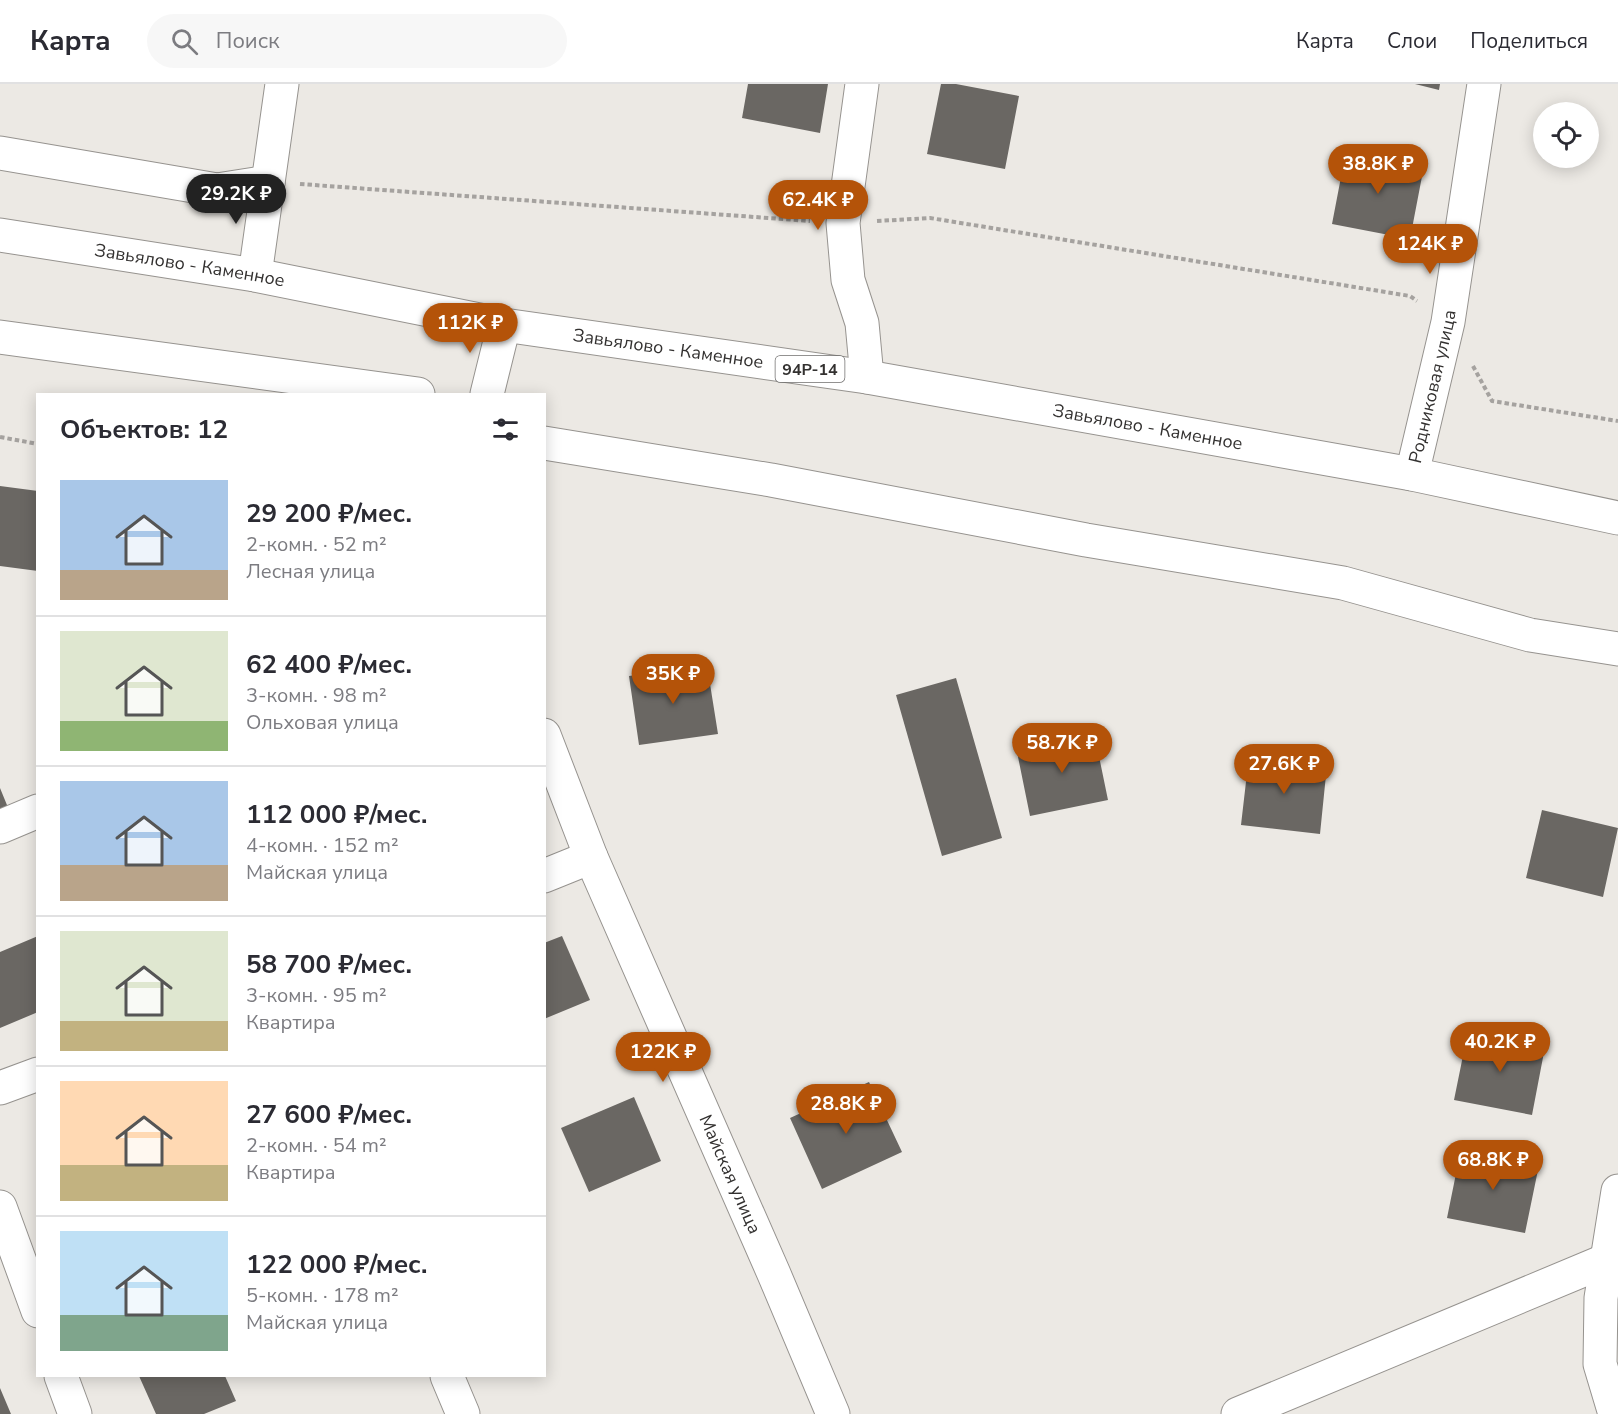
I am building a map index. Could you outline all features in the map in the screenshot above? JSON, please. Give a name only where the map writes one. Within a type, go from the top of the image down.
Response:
[{"type":"street","points":[[255,275],[282,84]]},
{"type":"street","points":[[862,84],[843,223],[848,279],[862,323],[867,377]]},
{"type":"street","name":"Родниковая улица","points":[[1412,474],[1448,322],[1484,84]]},
{"type":"street","points":[[0,153],[216,190],[268,182]]},
{"type":"street","name":"Завьялово - Каменное","points":[[0,235],[255,275],[504,325],[867,377],[1412,474],[1618,519]]},
{"type":"street","points":[[487,393],[504,325]]},
{"type":"street","points":[[0,337],[411,393]]},
{"type":"street","points":[[546,443],[771,480],[1086,540],[1343,583],[1530,635],[1618,648]]},
{"type":"street","name":"Майская улица","points":[[546,740],[591,858],[833,1414]]},
{"type":"street","points":[[0,827],[36,812]]},
{"type":"street","points":[[546,875],[591,858]]},
{"type":"street","points":[[0,1088],[36,1075]]},
{"type":"street","points":[[1615,1414],[1600,1364],[1601,1298],[1618,1191]]},
{"type":"street","points":[[0,1207],[36,1306]]},
{"type":"street","points":[[1238,1414],[1607,1260]]},
{"type":"street","points":[[61,1377],[75,1414]]},
{"type":"street","points":[[447,1377],[463,1414]]},
{"type":"path","points":[[268,182],[843,223],[930,218],[1410,296],[1448,322],[1492,401],[1618,421]]},
{"type":"path","points":[[0,437],[36,444]]},
{"type":"building","points":[[748,84],[828,84],[820,133],[742,118]]},
{"type":"building","points":[[941,84],[956,84],[1019,96],[1005,169],[927,154]]},
{"type":"building","points":[[1415,84],[1440,84],[1439,90]]},
{"type":"building","points":[[1346,151],[1424,166],[1410,239],[1332,224]]},
{"type":"building","points":[[0,486],[36,491],[36,571],[0,566]]},
{"type":"building","points":[[707,665],[718,734],[639,745],[629,676]]},
{"type":"building","points":[[956,678],[1002,838],[942,856],[896,695]]},
{"type":"building","points":[[1094,732],[1108,800],[1030,816],[1016,747]]},
{"type":"building","points":[[1249,756],[1327,765],[1320,834],[1241,825]]},
{"type":"building","points":[[0,788],[9,810],[0,814]]},
{"type":"building","points":[[1542,810],[1618,828],[1603,897],[1526,878]]},
{"type":"building","points":[[562,936],[590,1000],[546,1018],[546,942]]},
{"type":"building","points":[[36,937],[36,1013],[0,1028],[0,952]]},
{"type":"building","points":[[1468,1031],[1545,1047],[1532,1115],[1454,1100]]},
{"type":"building","points":[[869,1082],[902,1152],[822,1189],[790,1118]]},
{"type":"building","points":[[634,1097],[661,1161],[589,1192],[561,1128]]},
{"type":"building","points":[[1461,1149],[1539,1165],[1525,1233],[1447,1218]]},
{"type":"building","points":[[139,1377],[225,1377],[236,1401],[204,1414],[156,1414]]},
{"type":"building","points":[[0,1388],[11,1414],[0,1414]]}]
